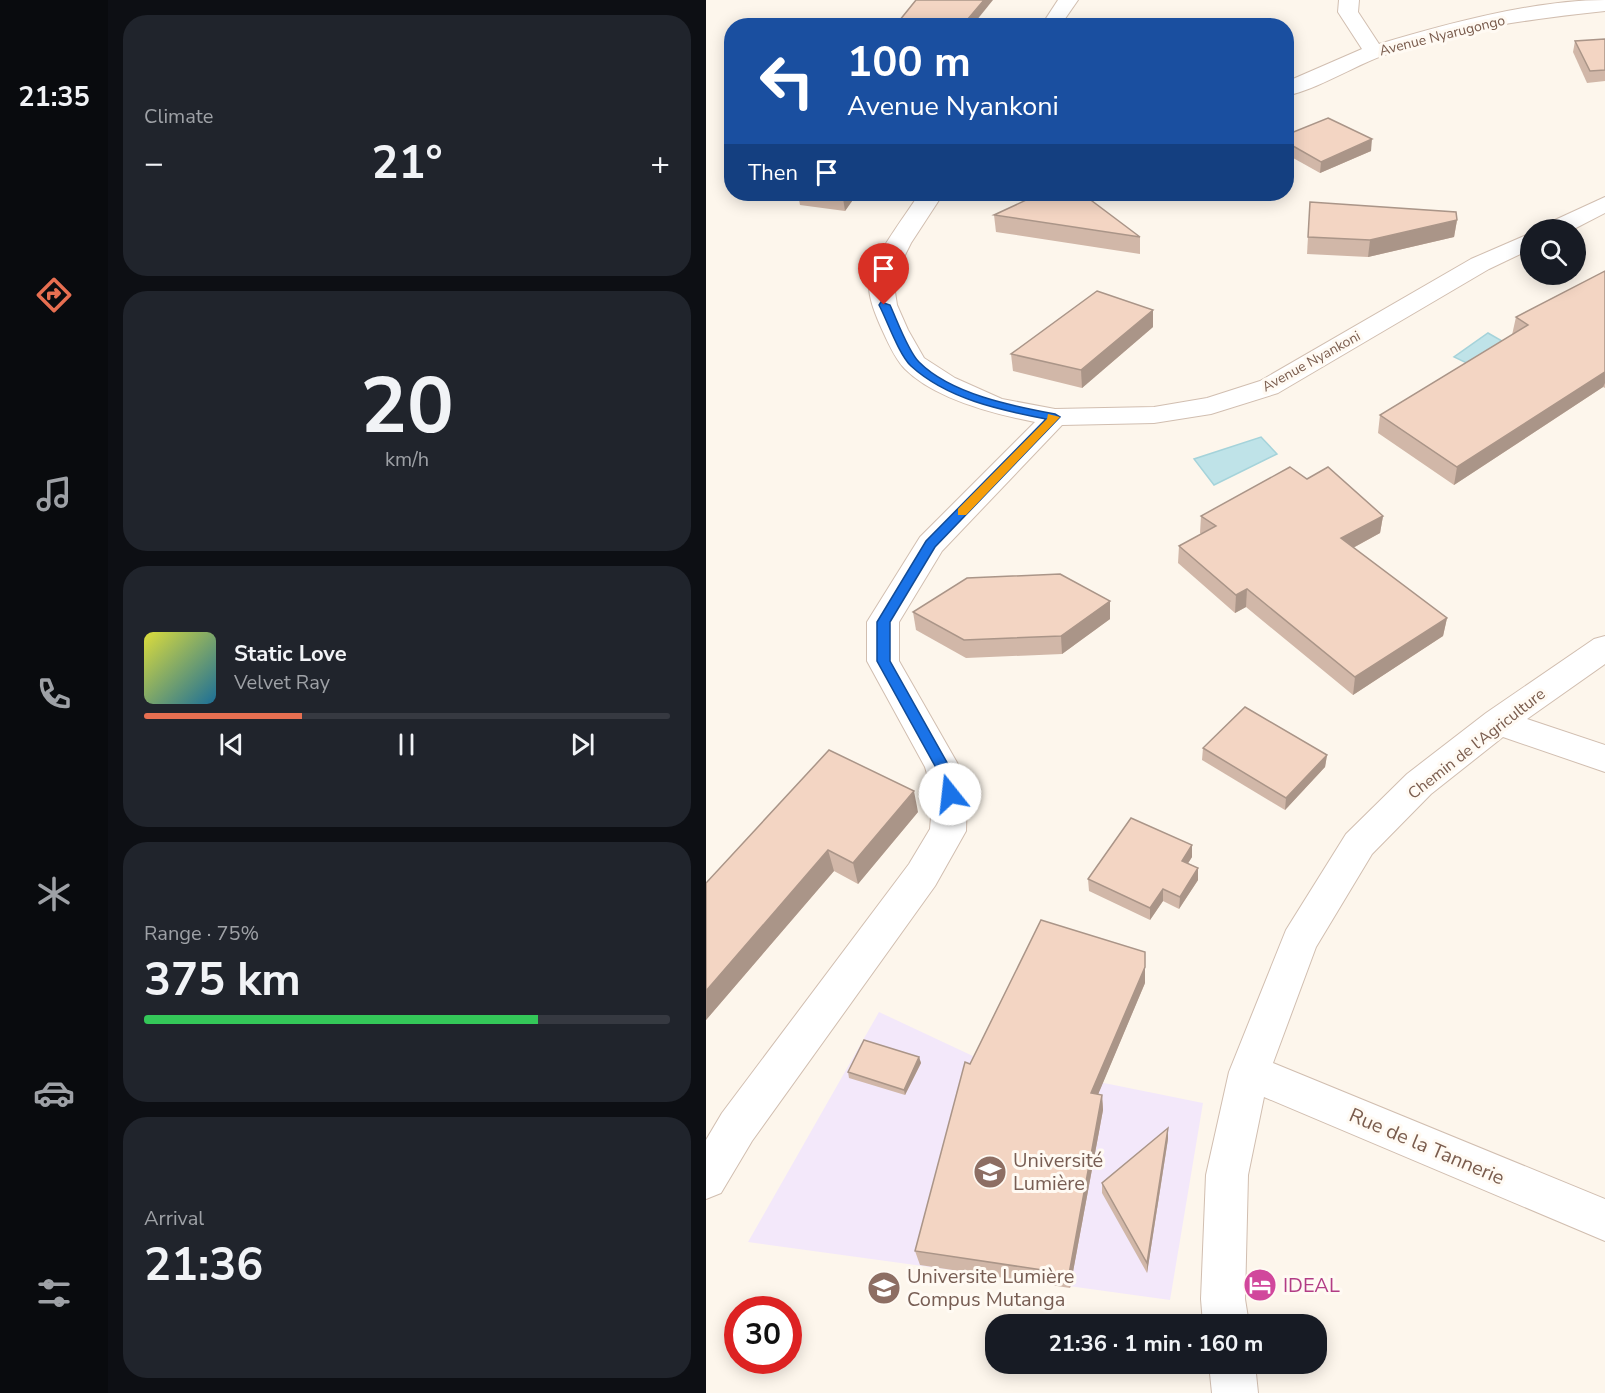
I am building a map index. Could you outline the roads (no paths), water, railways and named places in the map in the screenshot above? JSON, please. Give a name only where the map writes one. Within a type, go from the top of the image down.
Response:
[{"type":"street","points":[[1056,18],[1068,0]]},
{"type":"street","points":[[1349,0],[1348,12],[1374,52]]},
{"type":"street","name":"Avenue Nyarugongo","points":[[1294,87],[1374,52],[1492,21],[1604,4]]},
{"type":"street","name":"Avenue Nyankoni","points":[[926,201],[899,243],[881,279],[884,305],[914,363],[946,384],[996,406],[1055,417],[1154,415],[1211,406],[1269,387],[1480,264],[1520,245]]},
{"type":"street","points":[[1574,219],[1604,204]]},
{"type":"street","points":[[706,1179],[737,1127],[922,875],[948,831],[950,794],[942,766],[883,661],[883,622],[931,544],[1055,417]]},
{"type":"street","name":"Chemin de l'Agriculture","points":[[1225,1314],[1223,1299],[1227,1175],[1249,1072],[1299,941],[1359,844],[1419,784],[1498,722],[1604,647]]},
{"type":"street","points":[[1498,722],[1604,759]]},
{"type":"street","name":"Rue de la Tannerie","points":[[1249,1072],[1604,1220]]},
{"type":"street","points":[[1233,1374],[1236,1393]]},
{"type":"water","points":[[1488,333],[1509,345],[1477,368],[1454,357]]},
{"type":"water","points":[[1261,437],[1277,454],[1214,485],[1194,459]]},
{"type":"place","name":"Université Lumière","points":[[990,1172]]},
{"type":"place","name":"IDEAL","points":[[1260,1285]]},
{"type":"place","name":"Universite Lumière Compus Mutanga","points":[[884,1288]]}]
